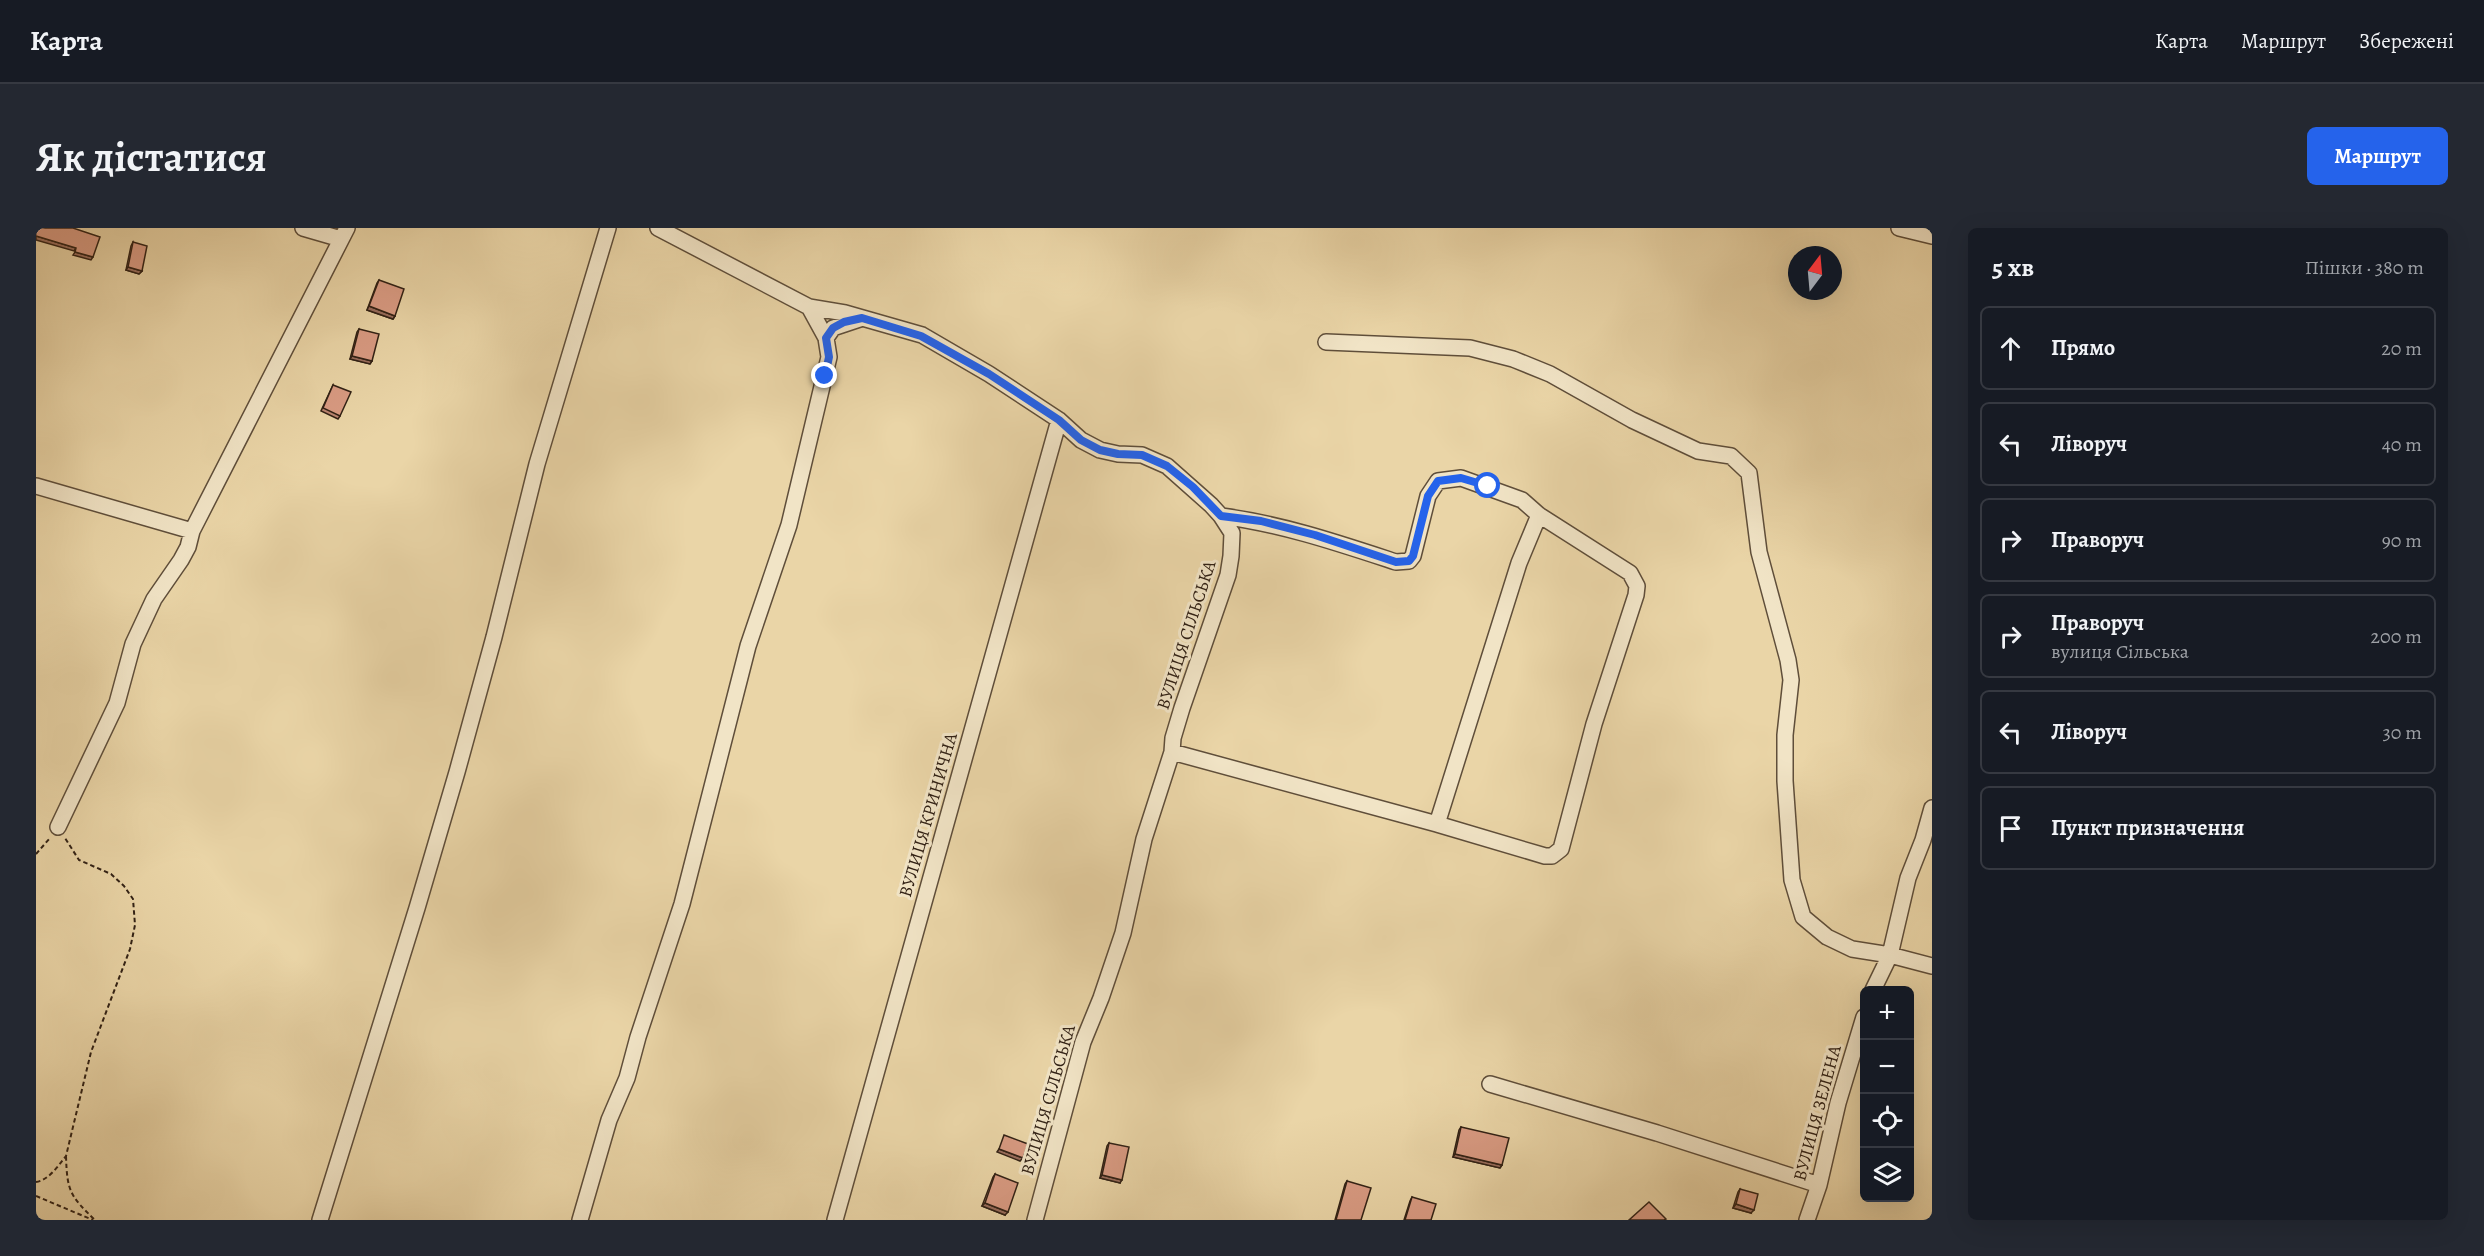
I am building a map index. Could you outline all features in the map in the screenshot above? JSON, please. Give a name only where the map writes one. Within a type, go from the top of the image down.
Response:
[{"type":"street","points":[[58,827],[117,703],[133,644],[145,617],[154,599],[188,548],[192,531],[344,234],[303,228]]},
{"type":"street","points":[[320,1220],[417,908],[494,636],[537,464],[608,228]]},
{"type":"street","name":"ВУЛИЦЯ СІЛЬСЬКА","points":[[658,228],[809,307],[862,318],[921,336],[956,354],[1059,420],[1081,440],[1100,450],[1118,454],[1142,455],[1167,466],[1193,487],[1221,516],[1232,533],[1230,566],[1173,738],[1172,752],[1144,839],[1123,933],[1083,1042],[1035,1220]]},
{"type":"street","points":[[1899,228],[1932,236]]},
{"type":"street","points":[[580,1220],[609,1120],[627,1078],[638,1037],[682,904],[748,646],[789,525],[829,357],[826,338],[809,307]]},
{"type":"street","points":[[826,338],[833,328],[844,322],[862,318]]},
{"type":"street","points":[[1326,342],[1470,348],[1513,359],[1550,374],[1632,420],[1698,451],[1731,456],[1749,473],[1759,552],[1788,660],[1791,680],[1785,735],[1785,781],[1792,880],[1803,917],[1827,937],[1852,949],[1890,955],[1932,966]]},
{"type":"street","name":"ВУЛИЦЯ КРИНИЧНА","points":[[835,1220],[1059,420]]},
{"type":"street","points":[[1172,752],[1437,824],[1545,856],[1552,856],[1561,849],[1594,724],[1637,586],[1630,573],[1539,515],[1522,500],[1461,478],[1438,481],[1428,496],[1413,556],[1409,561],[1396,562],[1304,532],[1261,521],[1221,516]]},
{"type":"street","points":[[36,486],[192,531]]},
{"type":"street","points":[[1437,824],[1519,563],[1539,515]]},
{"type":"street","points":[[1874,986],[1890,955],[1908,878],[1923,840],[1932,808]]},
{"type":"street","name":"ВУЛИЦЯ ЗЕЛЕНА","points":[[1807,1220],[1819,1185],[1838,1103],[1860,1030]]},
{"type":"street","points":[[1490,1084],[1657,1133],[1819,1185]]},
{"type":"path","points":[[36,854],[58,827],[80,860],[111,874],[133,899],[135,925],[130,949],[91,1052],[66,1156],[67,1182],[75,1201],[94,1220]]},
{"type":"path","points":[[36,1182],[41,1182],[56,1170],[66,1156]]},
{"type":"path","points":[[36,1196],[94,1220]]},
{"type":"building","points":[[36,228],[73,228],[100,237],[93,257],[75,252],[76,248],[36,236]]},
{"type":"building","points":[[133,242],[147,246],[142,271],[128,267]]},
{"type":"building","points":[[379,280],[404,289],[395,316],[369,306]]},
{"type":"building","points":[[359,329],[379,334],[372,361],[352,356]]},
{"type":"building","points":[[333,385],[351,392],[340,416],[323,408]]},
{"type":"building","points":[[1461,1127],[1509,1138],[1502,1165],[1455,1154]]},
{"type":"building","points":[[1004,1135],[1028,1144],[1023,1158],[999,1149]]},
{"type":"building","points":[[1109,1143],[1129,1147],[1122,1180],[1102,1175]]},
{"type":"building","points":[[995,1174],[1018,1183],[1008,1212],[985,1203]]},
{"type":"building","points":[[1347,1181],[1371,1188],[1361,1220],[1336,1220]]},
{"type":"building","points":[[1740,1189],[1758,1194],[1754,1210],[1736,1204]]},
{"type":"building","points":[[1412,1197],[1436,1204],[1431,1220],[1405,1220]]},
{"type":"building","points":[[1649,1202],[1666,1219],[1629,1220]]},
{"type":"route","points":[[825,376],[829,357],[826,338],[833,328],[844,322],[862,318],[921,336],[989,374],[1059,420],[1081,440],[1100,450],[1118,454],[1142,455],[1167,466],[1193,487],[1221,516],[1261,521],[1315,535],[1396,562],[1409,561],[1413,556],[1428,496],[1438,481],[1461,478],[1488,486]]}]
